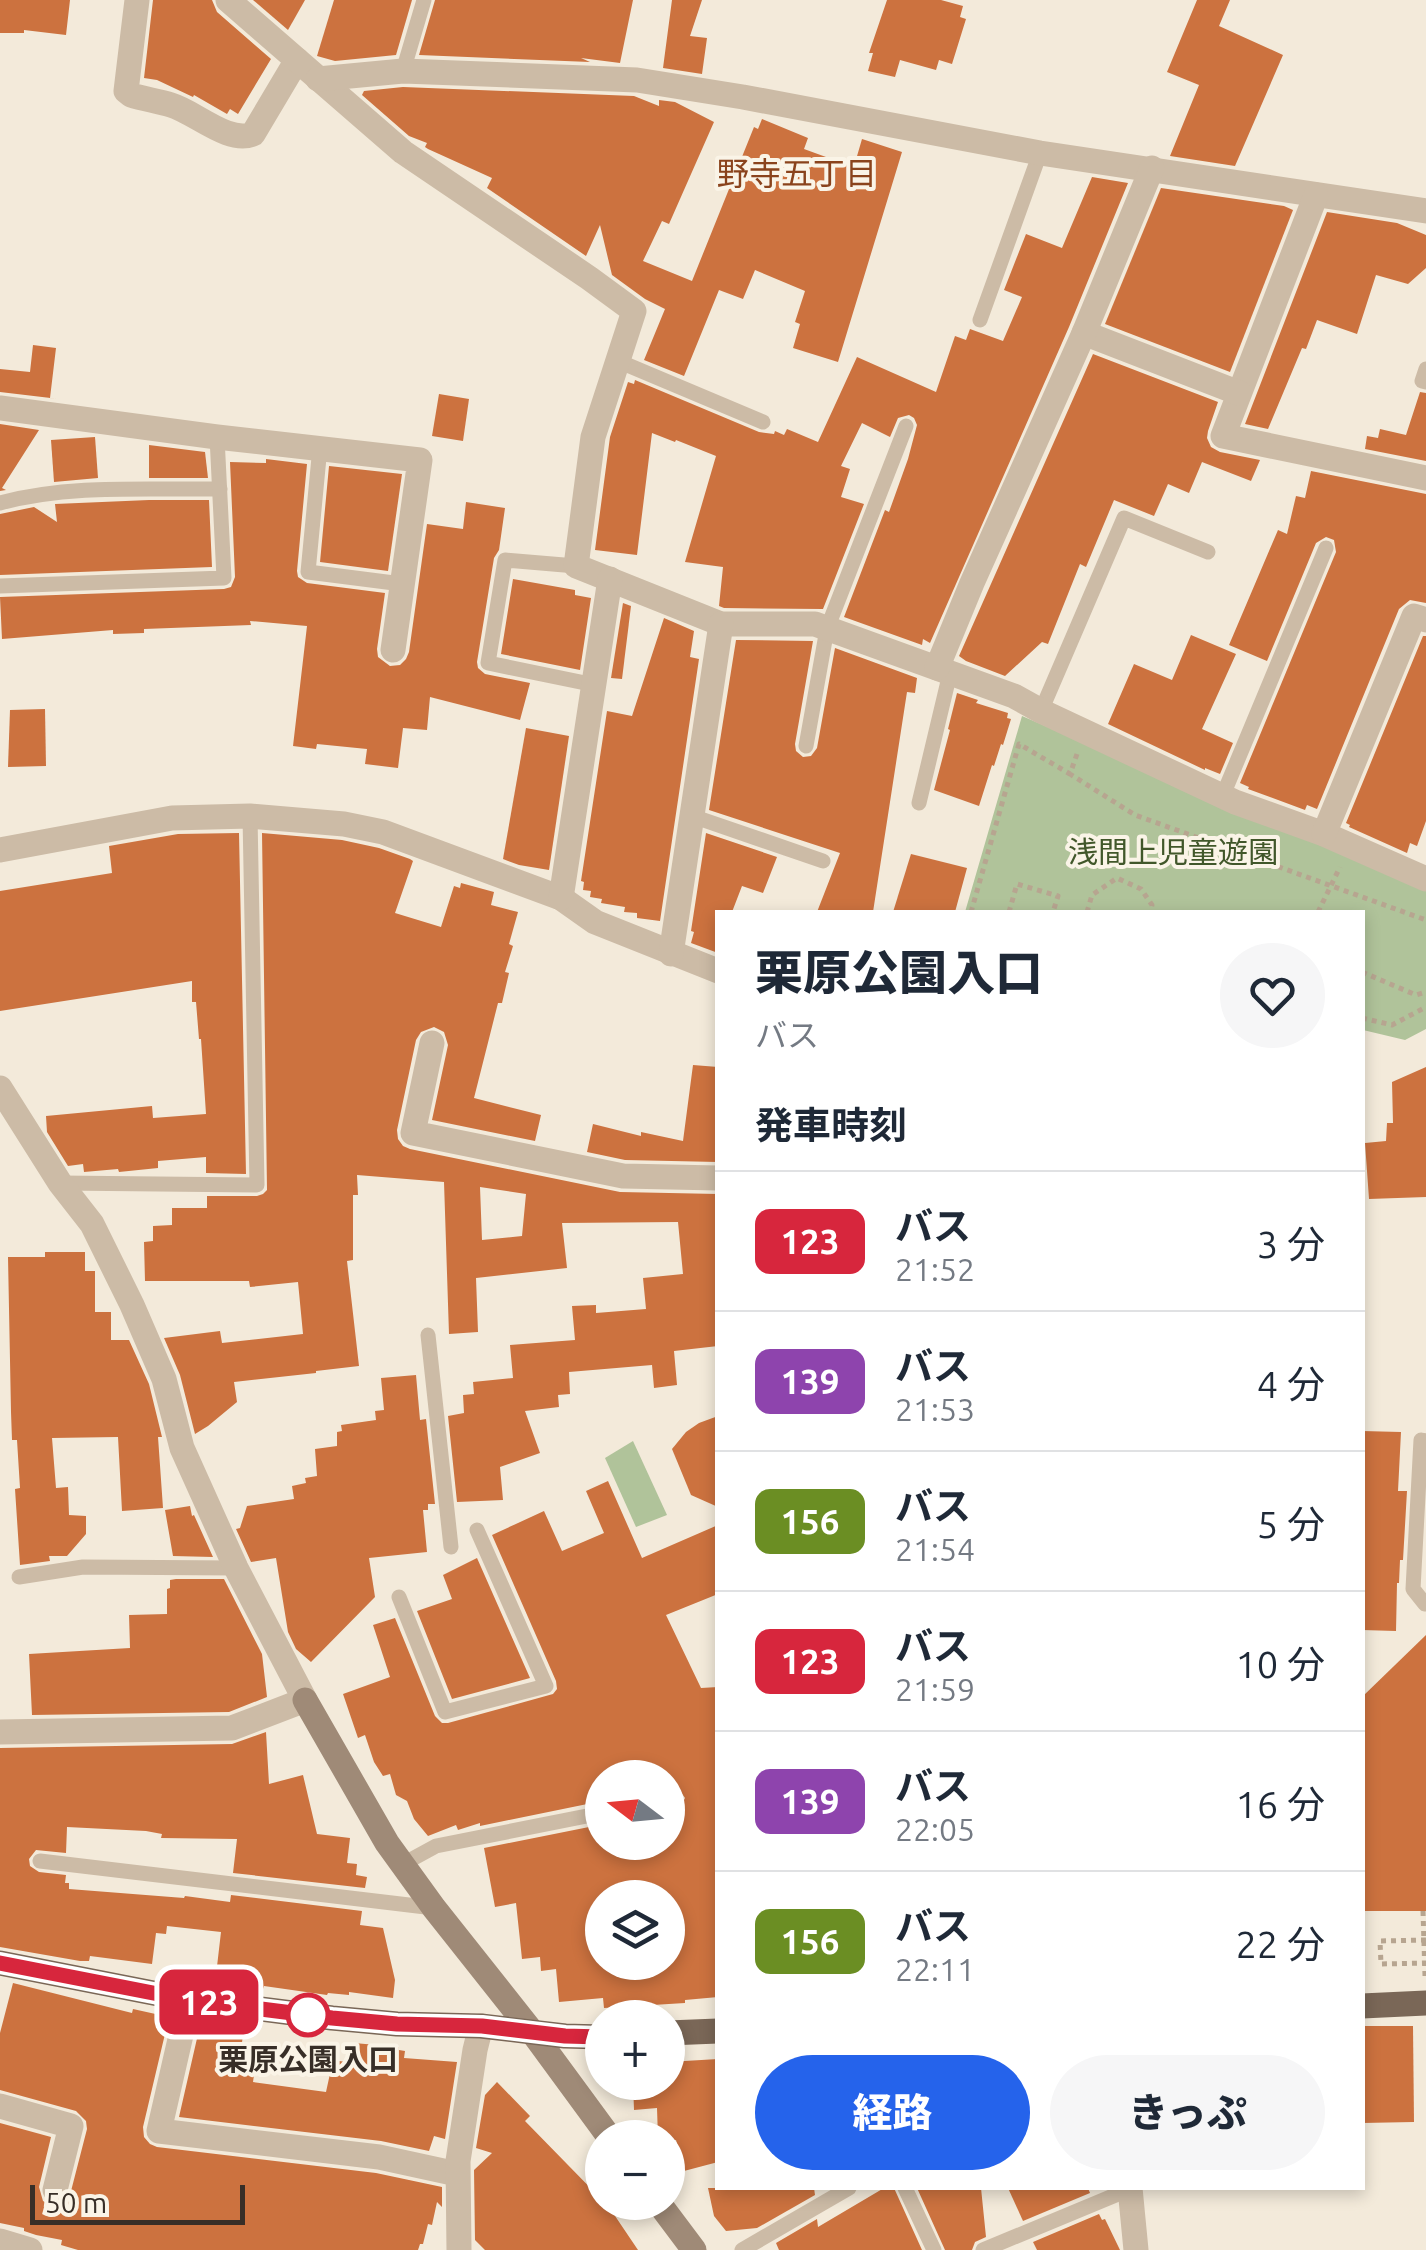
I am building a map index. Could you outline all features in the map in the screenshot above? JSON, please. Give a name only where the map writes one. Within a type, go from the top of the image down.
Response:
[{"type":"main road","points":[[0,1963],[189,2000],[332,2018],[585,2036]]},
{"type":"main road","points":[[1365,2006],[1426,2003]]},
{"type":"main road","points":[[685,2033],[715,2031]]},
{"type":"street","points":[[137,0],[126,91],[174,105],[235,136],[253,134],[297,60]]},
{"type":"street","points":[[228,0],[403,152],[634,311],[593,437],[576,566],[721,624],[815,624],[827,628],[1014,696],[1235,802],[1424,872]]},
{"type":"street","points":[[318,78],[402,71],[637,80],[1040,153],[1426,211]]},
{"type":"street","points":[[944,671],[972,582],[1084,333],[1152,168]]},
{"type":"street","points":[[1316,196],[1223,436],[1426,478]]},
{"type":"street","points":[[1084,333],[1239,393]]},
{"type":"street","points":[[0,408],[420,460],[394,650]]},
{"type":"street","points":[[561,898],[610,579]]},
{"type":"street","points":[[1324,834],[1414,616],[1426,620]]},
{"type":"street","points":[[671,954],[721,624]]},
{"type":"street","points":[[0,850],[172,818],[250,816],[344,824],[382,832],[561,898],[596,922],[715,971]]},
{"type":"street","points":[[432,1044],[413,1133],[623,1176],[715,1178]]},
{"type":"street","points":[[0,1088],[60,1183],[92,1224],[164,1378],[182,1448],[236,1568],[305,1700],[387,1843],[597,2120]]},
{"type":"street","points":[[0,1732],[232,1728],[305,1700]]},
{"type":"street","points":[[189,2000],[159,2131],[380,2157],[457,2174]]},
{"type":"street","points":[[459,2250],[457,2174],[482,2026]]},
{"type":"street","points":[[0,2106],[72,2126],[55,2190]]},
{"type":"street","points":[[1130,2190],[1136,2250]]},
{"type":"street","points":[[672,2220],[694,2250]]},
{"type":"street","points":[[0,2241],[30,2250]]},
{"type":"lane","points":[[402,71],[424,0]]},
{"type":"lane","points":[[980,320],[1040,153]]},
{"type":"lane","points":[[618,361],[762,422]]},
{"type":"lane","points":[[1426,368],[1422,381],[1426,382]]},
{"type":"lane","points":[[806,746],[827,628],[906,426]]},
{"type":"lane","points":[[0,586],[224,578],[217,437]]},
{"type":"lane","points":[[320,447],[308,572],[402,584]]},
{"type":"lane","points":[[0,504],[19,498],[88,491],[220,490]]},
{"type":"lane","points":[[1040,711],[1124,518],[1208,552]]},
{"type":"lane","points":[[1223,795],[1326,548]]},
{"type":"lane","points":[[576,566],[506,560],[488,663],[595,685]]},
{"type":"lane","points":[[919,803],[944,671]]},
{"type":"lane","points":[[60,1183],[257,1185],[250,816]]},
{"type":"lane","points":[[692,816],[823,860]]},
{"type":"lane","points":[[428,1335],[451,1547]]},
{"type":"lane","points":[[1425,1604],[1414,1590],[1421,1440],[1426,1440]]},
{"type":"lane","points":[[399,1596],[445,1712],[546,1686],[477,1530]]},
{"type":"lane","points":[[19,1577],[84,1567],[236,1568]]},
{"type":"lane","points":[[403,1864],[436,1846],[585,1816]]},
{"type":"lane","points":[[40,1861],[434,1908]]},
{"type":"lane","points":[[742,2250],[846,2190]]},
{"type":"lane","points":[[906,2190],[934,2250]]},
{"type":"lane","points":[[983,2250],[1125,2190]]},
{"type":"path","points":[[1070,774],[1084,731]]},
{"type":"path","points":[[973,910],[1019,744],[1135,815],[1426,920]]},
{"type":"path","points":[[1319,910],[1340,866]]},
{"type":"path","points":[[1088,910],[1092,895],[1117,878],[1141,889],[1152,905],[1151,910]]},
{"type":"path","points":[[1010,910],[1017,884],[1058,896],[1054,910]]},
{"type":"path","points":[[1365,973],[1416,995],[1426,992]]},
{"type":"path","points":[[1365,1019],[1392,1026],[1426,1008]]},
{"type":"path","points":[[1424,1911],[1425,1984]]},
{"type":"path","points":[[1426,1940],[1380,1940],[1380,1964],[1426,1963]]},
{"type":"green space","name":"浅間上児童遊園","points":[[1022,716],[1426,891],[1426,1029],[1405,1040],[1365,1030],[1365,910],[966,910]]},
{"type":"green space","points":[[633,1441],[667,1515],[636,1527],[605,1458]]},
{"type":"building","points":[[0,0],[70,0],[66,35],[24,30],[0,33]]},
{"type":"building","points":[[153,0],[212,0],[217,12],[271,59],[238,114],[230,109],[227,114],[194,95],[144,78]]},
{"type":"building","points":[[253,0],[305,0],[288,30]]},
{"type":"building","points":[[334,0],[412,0],[396,55],[335,61],[317,56]]},
{"type":"building","points":[[435,0],[633,0],[620,63],[581,58],[590,62],[419,55]]},
{"type":"building","points":[[672,0],[702,0],[690,36],[707,38],[702,74],[663,68]]},
{"type":"building","points":[[887,0],[941,0],[963,6],[960,17],[966,19],[952,64],[939,60],[936,70],[900,60],[895,77],[868,71],[873,53],[869,53]]},
{"type":"building","points":[[1197,0],[1230,0],[1219,26],[1283,55],[1235,166],[1170,156],[1199,85],[1167,72]]},
{"type":"building","points":[[403,87],[634,96],[659,106],[659,100],[675,102],[714,122],[669,224],[662,221],[643,261],[692,281],[754,127],[758,129],[762,119],[808,138],[804,149],[848,165],[849,161],[855,163],[862,139],[902,152],[838,362],[793,348],[800,324],[795,322],[805,291],[755,270],[743,299],[719,290],[684,376],[644,360],[665,309],[612,275],[600,225],[586,256],[487,188],[492,178],[428,149],[427,143],[409,136],[362,95],[364,91]]},
{"type":"building","points":[[1092,177],[1128,183],[930,643],[923,639],[922,645],[844,617],[908,459],[917,425],[909,415],[898,418],[890,437],[862,423],[841,466],[850,469],[841,497],[864,504],[823,609],[719,606],[723,567],[685,562],[716,456],[652,433],[637,555],[595,550],[610,437],[628,382],[634,384],[635,380],[759,432],[784,435],[787,429],[818,442],[857,357],[936,392],[955,336],[966,340],[970,329],[1003,341],[1022,297],[1004,290],[1026,234],[1062,248]]},
{"type":"building","points":[[1161,188],[1293,210],[1230,372],[1105,324]]},
{"type":"building","points":[[1327,212],[1397,223],[1426,235],[1426,268],[1408,284],[1376,275],[1357,334],[1317,320],[1268,429],[1245,424]]},
{"type":"building","points":[[33,345],[56,348],[50,398],[0,392],[0,369],[30,372]]},
{"type":"building","points":[[1093,354],[1218,402],[1208,431],[1211,447],[1260,460],[1251,481],[1202,462],[1189,493],[1168,484],[1154,516],[1114,500],[1086,567],[1080,564],[1048,644],[1042,642],[1005,676],[959,656]]},
{"type":"building","points":[[1420,392],[1426,393],[1426,461],[1365,449],[1367,436],[1378,438],[1380,429],[1406,435]]},
{"type":"building","points":[[439,394],[469,399],[463,441],[432,436]]},
{"type":"building","points":[[0,424],[39,430],[2,488],[6,490],[0,491]]},
{"type":"building","points":[[95,437],[98,478],[54,482],[51,440]]},
{"type":"building","points":[[149,445],[205,452],[208,478],[149,478]]},
{"type":"building","points":[[266,459],[307,464],[298,577],[307,583],[385,593],[377,649],[378,657],[390,666],[400,665],[409,652],[427,524],[463,529],[466,502],[505,508],[477,662],[485,674],[530,683],[520,720],[430,697],[427,730],[403,728],[398,768],[365,764],[367,749],[293,746],[307,626],[250,621],[251,625],[144,629],[144,633],[113,634],[113,630],[2,639],[0,597],[231,587],[235,577],[230,462],[266,463]]},
{"type":"building","points":[[329,466],[402,474],[388,571],[320,562]]},
{"type":"building","points":[[1311,471],[1426,494],[1426,603],[1410,600],[1399,609],[1317,809],[1307,805],[1305,810],[1240,783],[1336,552],[1334,540],[1326,537],[1316,543],[1267,661],[1229,645],[1278,530],[1287,534],[1296,496],[1305,498]]},
{"type":"building","points":[[209,500],[212,567],[0,575],[0,514],[34,507],[57,522],[55,504]]},
{"type":"building","points":[[513,579],[575,590],[575,595],[591,598],[580,670],[501,654]]},
{"type":"building","points":[[623,603],[631,606],[622,679],[611,678]]},
{"type":"building","points":[[664,618],[694,631],[690,657],[699,659],[660,921],[637,918],[637,913],[624,912],[625,907],[601,903],[602,899],[590,897],[591,891],[583,890],[581,881],[607,711],[632,716]]},
{"type":"building","points":[[1191,635],[1236,654],[1202,729],[1233,743],[1220,774],[1108,724],[1134,664],[1172,680]]},
{"type":"building","points":[[1423,636],[1426,821],[1417,846],[1410,843],[1407,853],[1346,823]]},
{"type":"building","points":[[736,640],[813,641],[795,744],[803,757],[811,756],[817,748],[835,648],[917,678],[915,693],[907,692],[873,910],[818,910],[840,853],[709,810]]},
{"type":"building","points":[[957,693],[1008,713],[1007,718],[1011,719],[979,806],[934,790]]},
{"type":"building","points":[[45,709],[46,766],[8,767],[10,710]]},
{"type":"building","points":[[526,728],[569,736],[549,870],[503,859]]},
{"type":"building","points":[[239,833],[246,1174],[206,1173],[206,1157],[158,1161],[158,1168],[119,1172],[84,1172],[83,1164],[68,1166],[47,1132],[46,1116],[152,1106],[153,1118],[206,1114],[192,981],[0,1011],[0,891],[112,873],[109,846],[178,834]]},
{"type":"building","points":[[262,833],[342,840],[379,848],[413,861],[395,913],[441,927],[454,886],[460,888],[461,883],[494,892],[491,905],[518,912],[509,944],[513,946],[502,1003],[498,1003],[474,1098],[541,1115],[535,1141],[432,1120],[448,1045],[444,1032],[434,1027],[421,1032],[416,1040],[398,1139],[410,1149],[620,1192],[715,1194],[715,1346],[674,1351],[677,1385],[654,1388],[652,1365],[569,1372],[570,1394],[558,1395],[559,1407],[525,1411],[540,1453],[500,1467],[503,1500],[457,1502],[448,1416],[464,1413],[463,1395],[474,1394],[473,1382],[513,1378],[510,1345],[575,1340],[572,1306],[596,1305],[596,1313],[646,1309],[643,1278],[683,1274],[678,1222],[562,1223],[567,1268],[476,1278],[478,1332],[449,1334],[444,1182],[357,1175],[358,1195],[353,1195],[353,1260],[347,1261],[359,1366],[234,1382],[237,1402],[195,1434],[180,1375],[164,1338],[220,1331],[222,1343],[303,1334],[298,1282],[250,1287],[249,1281],[145,1281],[144,1242],[153,1241],[153,1226],[172,1225],[172,1208],[207,1208],[207,1196],[263,1194],[267,1190]],"holes":[[[480,1187],[526,1194],[522,1236],[482,1240]]]},
{"type":"building","points":[[706,833],[777,857],[763,893],[742,886],[733,910],[715,910],[715,952],[691,943]]},
{"type":"building","points":[[911,854],[967,868],[956,910],[894,910]]},
{"type":"building","points":[[693,1065],[715,1067],[715,1162],[625,1160],[587,1152],[593,1124],[683,1141]]},
{"type":"building","points":[[1426,1067],[1426,1197],[1369,1199],[1365,1143],[1386,1141],[1387,1123],[1393,1123],[1392,1082]]},
{"type":"building","points":[[45,1252],[85,1252],[85,1271],[95,1271],[95,1312],[111,1312],[111,1340],[129,1340],[149,1384],[162,1437],[158,1437],[163,1508],[122,1511],[118,1437],[52,1438],[56,1488],[68,1487],[69,1515],[86,1516],[86,1534],[67,1556],[49,1556],[50,1561],[20,1565],[15,1489],[20,1488],[17,1440],[12,1440],[8,1257],[45,1257]]},
{"type":"building","points":[[416,1375],[420,1420],[426,1419],[435,1504],[428,1504],[428,1510],[423,1510],[427,1552],[369,1558],[375,1597],[311,1662],[296,1649],[288,1632],[276,1558],[251,1562],[236,1529],[240,1528],[247,1506],[294,1499],[292,1486],[317,1476],[315,1449],[337,1446],[341,1425],[376,1420],[375,1411],[384,1410],[381,1378]]},
{"type":"building","points":[[715,1417],[715,1506],[691,1495],[672,1449],[699,1423]]},
{"type":"building","points":[[1365,1431],[1401,1432],[1398,1491],[1407,1491],[1396,1631],[1365,1630]]},
{"type":"building","points":[[608,1481],[642,1558],[715,1526],[715,1595],[666,1615],[701,1688],[715,1687],[715,1997],[559,2002],[556,1969],[541,1971],[540,1957],[522,1959],[516,1903],[495,1907],[484,1848],[585,1828],[585,1860],[685,1860],[685,1760],[585,1760],[585,1804],[458,1830],[456,1825],[428,1836],[414,1819],[407,1801],[396,1795],[390,1774],[383,1776],[374,1762],[365,1735],[358,1738],[343,1694],[390,1677],[373,1625],[395,1618],[435,1716],[442,1723],[553,1694],[556,1681],[492,1535],[544,1511],[562,1551],[604,1533],[586,1491]]},
{"type":"building","points":[[190,1506],[213,1557],[173,1556],[165,1510]]},
{"type":"building","points":[[477,1558],[530,1678],[452,1699],[417,1611],[452,1599],[443,1575]]},
{"type":"building","points":[[224,1579],[262,1654],[267,1697],[229,1712],[32,1715],[29,1654],[130,1648],[129,1615],[167,1614],[167,1589],[170,1580]]},
{"type":"building","points":[[1426,1635],[1426,1911],[1365,1911],[1365,1694]]},
{"type":"building","points":[[266,1732],[269,1784],[303,1775],[317,1834],[350,1838],[347,1863],[357,1864],[356,1875],[367,1877],[365,1888],[233,1873],[237,1839],[161,1838],[162,1834],[146,1831],[67,1827],[66,1853],[36,1850],[29,1859],[30,1866],[39,1872],[66,1875],[69,1889],[230,1902],[231,1895],[362,1911],[360,1925],[383,1928],[395,1980],[393,1998],[237,1985],[239,1978],[216,1975],[221,1932],[167,1926],[166,1934],[156,1933],[152,1964],[90,1956],[89,1961],[80,1961],[0,1947],[0,1748],[232,1744]]},
{"type":"building","points":[[13,1983],[132,2013],[133,2009],[169,2017],[143,2127],[150,2144],[376,2173],[442,2187],[442,2207],[437,2202],[423,2244],[418,2250],[78,2250],[61,2245],[62,2240],[0,2223],[0,2123],[51,2137],[39,2187],[43,2201],[52,2206],[66,2202],[70,2195],[87,2129],[86,2121],[76,2111],[0,2090],[0,2033]]},
{"type":"building","points":[[201,2021],[244,2027],[240,2058],[256,2061],[253,2082],[326,2092],[333,2060],[352,2063],[354,2043],[399,2047],[405,2051],[404,2058],[457,2062],[445,2139],[434,2136],[429,2151],[381,2141],[179,2117]]},
{"type":"building","points":[[1365,2026],[1413,2026],[1414,2122],[1365,2123]]},
{"type":"building","points":[[715,2059],[715,2163],[685,2171],[685,2120],[657,2120],[657,2108],[634,2110],[634,2100],[685,2100],[685,2061]]},
{"type":"building","points":[[497,2082],[530,2116],[525,2121],[585,2182],[585,2220],[618,2220],[638,2250],[485,2250],[475,2240],[474,2170],[492,2153],[476,2148],[485,2095]]},
{"type":"building","points":[[708,2188],[814,2190],[815,2195],[757,2228],[726,2231],[714,2216]]},
{"type":"building","points":[[881,2190],[895,2190],[922,2250],[779,2250],[776,2243],[817,2219],[818,2227]]},
{"type":"building","points":[[918,2190],[981,2190],[986,2237],[975,2242],[972,2250],[945,2250]]},
{"type":"building","points":[[1009,2190],[1089,2190],[1090,2193],[1023,2221]]},
{"type":"building","points":[[1099,2214],[1120,2250],[1037,2250],[1033,2242]]},
{"type":"bus line","name":"123","points":[[0,1963],[189,2000],[332,2018],[585,2037]]},
{"type":"place","name":"栗原公園入口","points":[[308,2015]]},
{"type":"district","name":"野寺五丁目","points":[[797,173]]}]
